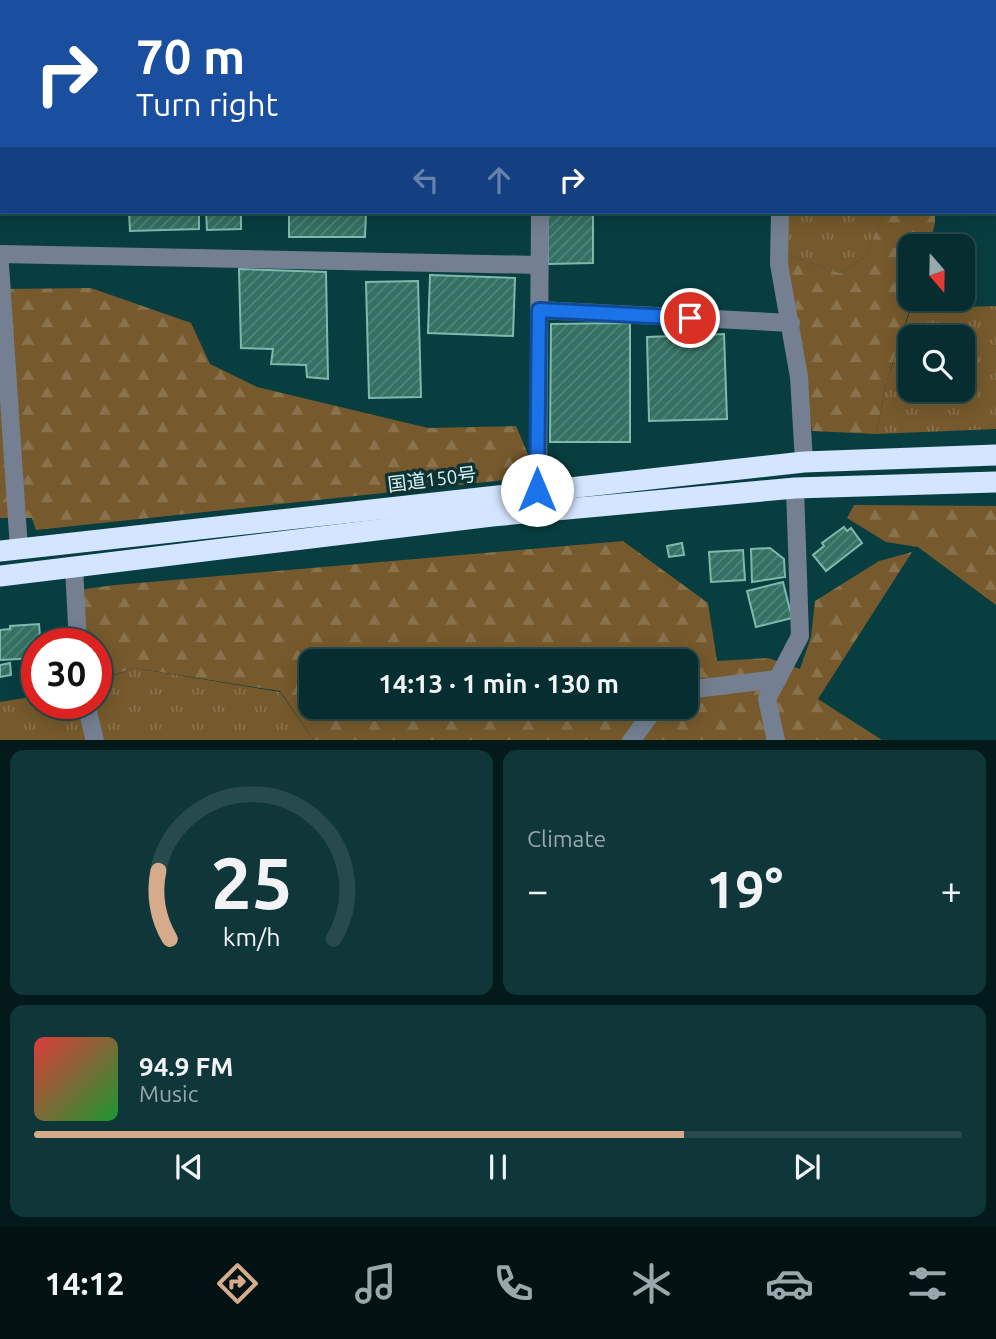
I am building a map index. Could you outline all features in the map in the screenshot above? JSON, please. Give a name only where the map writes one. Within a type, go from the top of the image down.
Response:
[{"type":"highway","name":"国道150号","points":[[10,550],[804,461],[996,455]]},
{"type":"highway","points":[[0,576],[492,516],[795,488],[996,482]]},
{"type":"street","points":[[537,490],[540,214]]},
{"type":"street","points":[[780,214],[779,264],[799,377],[804,461]]},
{"type":"street","points":[[0,254],[539,265]]},
{"type":"street","points":[[0,265],[10,550]]},
{"type":"street","points":[[539,310],[791,323]]},
{"type":"street","points":[[776,740],[767,699],[800,636],[795,488]]},
{"type":"street","points":[[74,567],[77,628]]},
{"type":"street","points":[[698,689],[778,679]]},
{"type":"street","points":[[90,719],[95,740]]},
{"type":"street","points":[[631,740],[647,719]]},
{"type":"green space","points":[[781,214],[883,214],[866,256],[840,273],[779,252]]},
{"type":"green space","points":[[883,214],[935,214],[932,234],[898,234],[898,312],[909,312],[905,325],[898,325],[898,346],[886,384],[876,434],[812,431],[779,252],[840,273],[866,256]]},
{"type":"green space","points":[[91,288],[191,323],[210,364],[257,387],[428,428],[516,426],[531,461],[524,478],[36,530],[32,518],[0,518],[0,289]]},
{"type":"green space","points":[[996,306],[996,429],[876,434],[886,384],[898,348],[898,402],[975,402],[975,325],[905,325],[910,312],[975,312],[975,307]]},
{"type":"green space","points":[[854,505],[996,506],[996,605],[918,547],[886,542],[847,518]]},
{"type":"green space","points":[[623,541],[708,603],[717,661],[768,658],[800,669],[811,637],[815,601],[879,561],[912,552],[818,699],[882,740],[314,740],[299,719],[698,719],[698,649],[299,649],[299,718],[280,691],[134,668],[112,676],[112,628],[81,628],[80,594],[85,589]]},
{"type":"green space","points":[[134,668],[280,692],[314,740],[0,740],[0,702],[21,699],[21,719],[112,719],[112,676]]},
{"type":"building","points":[[129,214],[199,214],[199,229],[130,231]]},
{"type":"building","points":[[206,214],[241,214],[241,229],[207,230]]},
{"type":"building","points":[[289,214],[366,214],[365,237],[289,237]]},
{"type":"building","points":[[548,214],[593,214],[593,263],[548,264]]},
{"type":"building","points":[[239,269],[326,272],[328,379],[307,377],[306,365],[271,364],[273,349],[241,348]]},
{"type":"building","points":[[430,275],[515,278],[513,336],[428,333]]},
{"type":"building","points":[[418,281],[421,397],[369,398],[366,282]]},
{"type":"building","points":[[630,323],[630,442],[550,442],[551,324]]},
{"type":"building","points":[[724,334],[727,419],[649,421],[647,337]]},
{"type":"building","points":[[844,527],[847,531],[851,528],[862,543],[826,571],[813,555],[824,546],[822,543]]},
{"type":"building","points":[[682,543],[684,555],[669,557],[667,546]]},
{"type":"building","points":[[770,548],[784,559],[785,577],[752,582],[751,549]]},
{"type":"building","points":[[743,550],[745,580],[711,582],[709,552]]},
{"type":"building","points":[[783,582],[792,618],[756,627],[747,591]]},
{"type":"building","points":[[39,624],[39,628],[21,628],[21,659],[0,660],[0,630],[10,629],[10,626]]},
{"type":"building","points":[[10,663],[11,675],[0,677],[0,665]]},
{"type":"route","points":[[537,490],[539,310],[690,318]]}]
